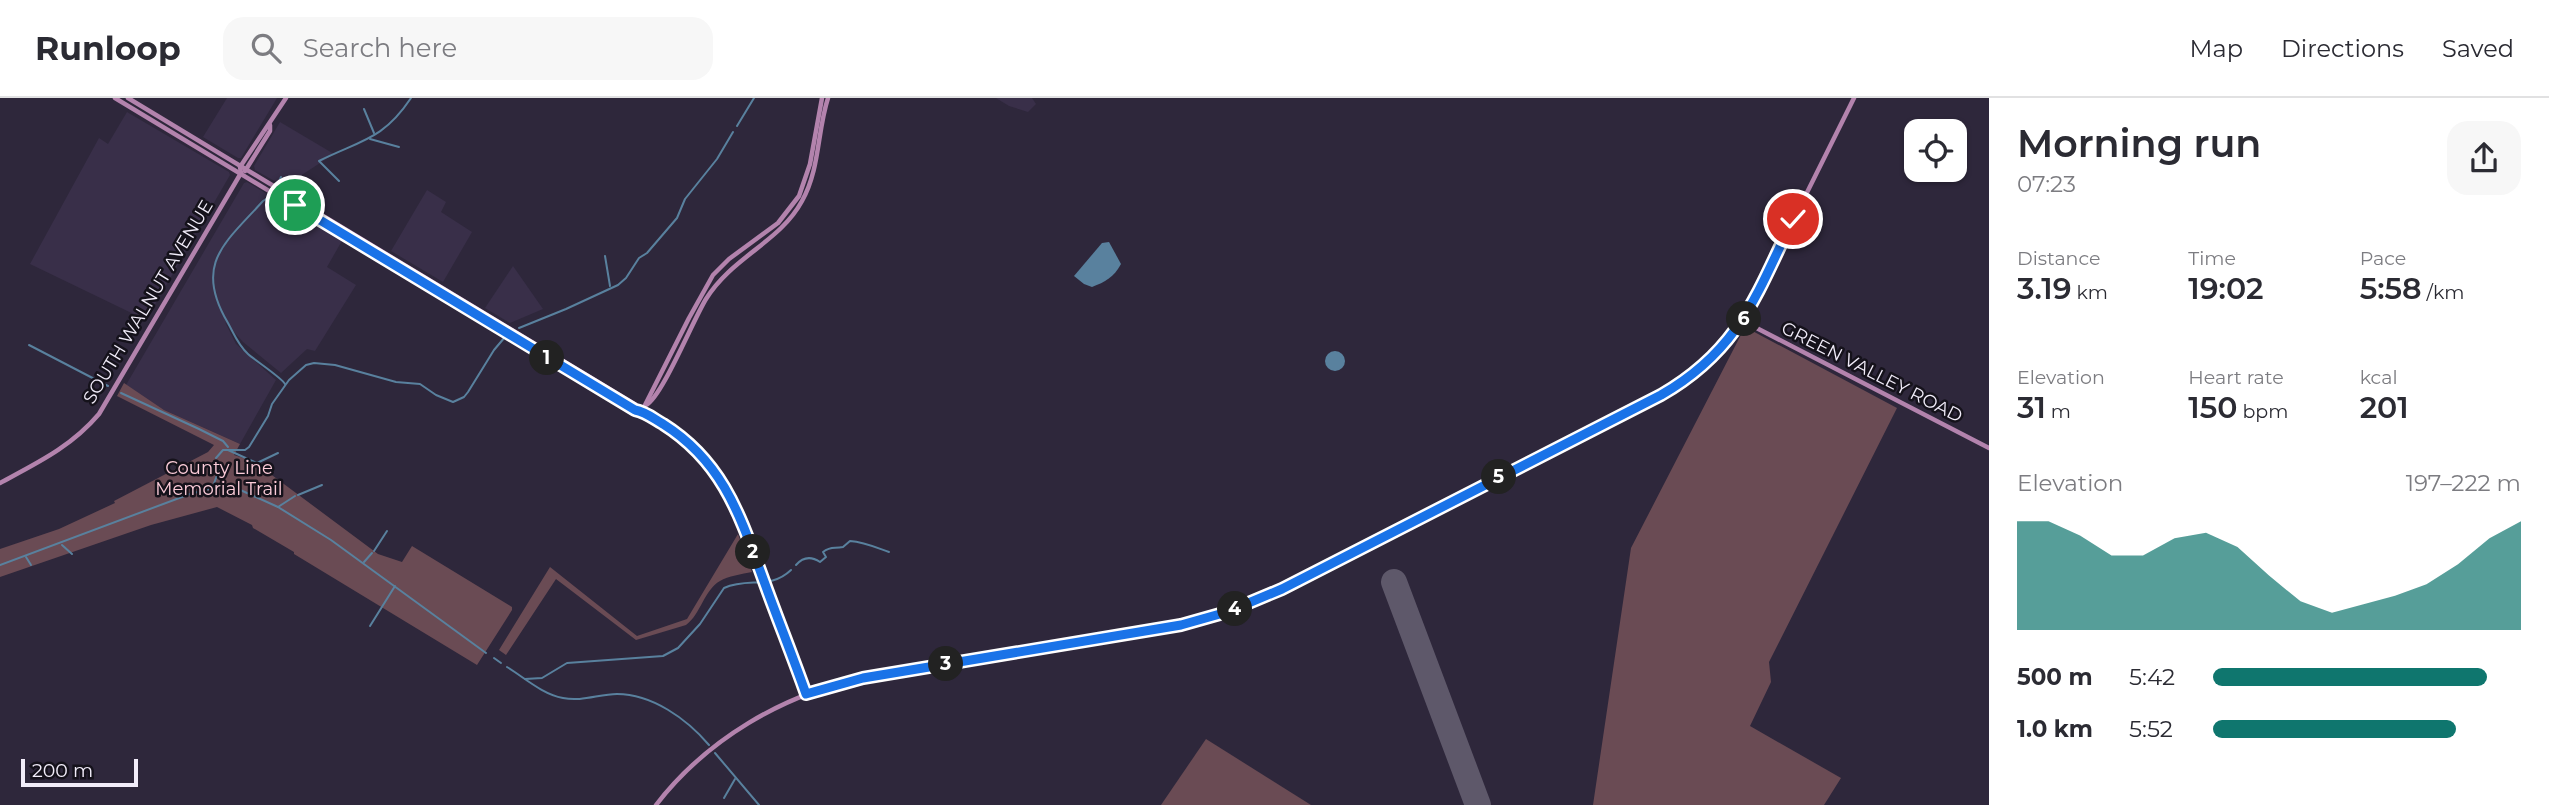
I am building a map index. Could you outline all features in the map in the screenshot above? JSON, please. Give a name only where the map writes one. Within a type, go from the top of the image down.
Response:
[{"type":"main road","points":[[115,98],[243,170]]},
{"type":"main road","points":[[128,98],[678,433],[715,471],[737,509],[806,694]]},
{"type":"main road","name":"SOUTH WALNUT AVENUE","points":[[0,483],[59,451],[84,431],[99,414],[243,170],[270,131],[270,125],[286,98]]},
{"type":"main road","points":[[646,405],[713,275],[729,259],[778,223],[799,196],[810,164],[822,98]]},
{"type":"main road","points":[[642,411],[662,384],[694,320],[718,281],[784,225],[800,206],[811,180],[828,98]]},
{"type":"main road","points":[[656,805],[680,776],[730,735],[769,711],[806,694],[863,678],[1181,625],[1243,606],[1661,395],[1706,363],[1743,321],[1854,98]]},
{"type":"main road","name":"GREEN VALLEY ROAD","points":[[1743,321],[1989,448]]},
{"type":"shaded area","points":[[227,98],[277,98],[241,158],[203,137]]},
{"type":"shaded area","points":[[996,98],[1032,98],[1036,104],[1028,112],[1009,106]]},
{"type":"shaded area","points":[[127,112],[230,175],[146,320],[30,264],[99,138],[108,144]]},
{"type":"shaded area","points":[[280,122],[334,154],[300,176],[287,188],[255,170],[254,166]]},
{"type":"shaded area","points":[[247,182],[343,239],[327,267],[356,285],[315,351],[307,349],[281,373],[243,342],[225,322],[236,344],[276,380],[240,444],[164,410],[126,385]]},
{"type":"shaded area","points":[[427,190],[446,202],[441,212],[472,232],[443,282],[391,251]]},
{"type":"shaded area","points":[[513,266],[543,309],[510,323],[485,308]]},
{"type":"green space","points":[[1745,327],[1897,408],[1769,662],[1771,682],[1750,726],[1841,778],[1824,805],[1593,805],[1631,548]]},
{"type":"green space","name":"County Line Memorial Trail","points":[[124,383],[164,410],[240,444],[234,455],[253,461],[378,554],[402,562],[412,546],[512,607],[477,665],[294,554],[252,525],[217,507],[151,525],[0,577],[0,549],[59,529],[115,503],[114,501],[208,452],[214,445],[117,396]]},
{"type":"green space","points":[[738,534],[752,572],[727,578],[715,585],[686,625],[636,640],[556,579],[506,655],[499,650],[550,567],[637,636],[687,619]]},
{"type":"green space","points":[[1206,739],[1311,805],[1161,805]]},
{"type":"water","points":[[1109,242],[1121,264],[1112,276],[1101,283],[1092,287],[1084,284],[1074,276],[1102,243]]},
{"type":"water","points":[[1335,351],[1342,354],[1345,361],[1342,368],[1335,371],[1328,368],[1325,361],[1328,354]]},
{"type":"waterway","points":[[339,181],[319,161],[381,131],[411,98]]},
{"type":"waterway","points":[[737,126],[754,98]]},
{"type":"waterway","points":[[364,109],[374,133]]},
{"type":"waterway","points":[[519,328],[618,285],[626,278],[639,258],[647,253],[677,218],[685,199],[717,159],[733,132]]},
{"type":"waterway","points":[[370,139],[399,147]]},
{"type":"waterway","points":[[278,184],[281,177]]},
{"type":"waterway","points":[[271,196],[263,201],[226,243],[218,256],[213,285],[218,303],[242,347],[285,384]]},
{"type":"waterway","points":[[605,256],[610,286]]},
{"type":"waterway","points":[[216,458],[223,450],[245,450],[249,447],[268,416],[272,404],[289,380],[306,365],[335,365],[396,382],[420,384],[453,402],[464,397],[505,337]]},
{"type":"waterway","points":[[29,345],[108,386]]},
{"type":"waterway","points":[[121,393],[223,441],[228,447]]},
{"type":"waterway","points":[[228,450],[257,463],[278,453]]},
{"type":"waterway","points":[[213,486],[219,470],[216,461]]},
{"type":"waterway","points":[[298,495],[322,485]]},
{"type":"waterway","points":[[0,565],[190,494],[213,488],[236,488],[278,507],[331,540],[486,653]]},
{"type":"waterway","points":[[278,507],[295,496]]},
{"type":"waterway","points":[[374,551],[387,531]]},
{"type":"waterway","points":[[796,565],[807,558],[820,562],[826,557],[823,552],[830,548],[843,547],[850,541],[889,552]]},
{"type":"waterway","points":[[62,545],[72,554]]},
{"type":"waterway","points":[[364,562],[372,553]]},
{"type":"waterway","points":[[26,557],[31,565]]},
{"type":"waterway","points":[[525,679],[542,678],[567,663],[663,656],[678,648],[700,624],[724,588],[742,583],[775,580],[791,570]]},
{"type":"waterway","points":[[370,626],[395,586]]},
{"type":"waterway","points":[[494,658],[501,663]]},
{"type":"waterway","points":[[507,667],[541,689],[563,698],[617,694],[656,703],[679,717],[709,745]]},
{"type":"waterway","points":[[715,753],[759,805]]},
{"type":"waterway","points":[[724,798],[735,779]]},
{"type":"runway","points":[[1394,582],[1478,805]]},
{"type":"route","points":[[295,205],[570,373],[635,410],[642,411],[678,433],[690,444],[715,471],[737,509],[806,694],[863,678],[1181,625],[1227,612],[1282,589],[1661,395],[1688,378],[1717,352],[1743,321],[1793,219]]}]
